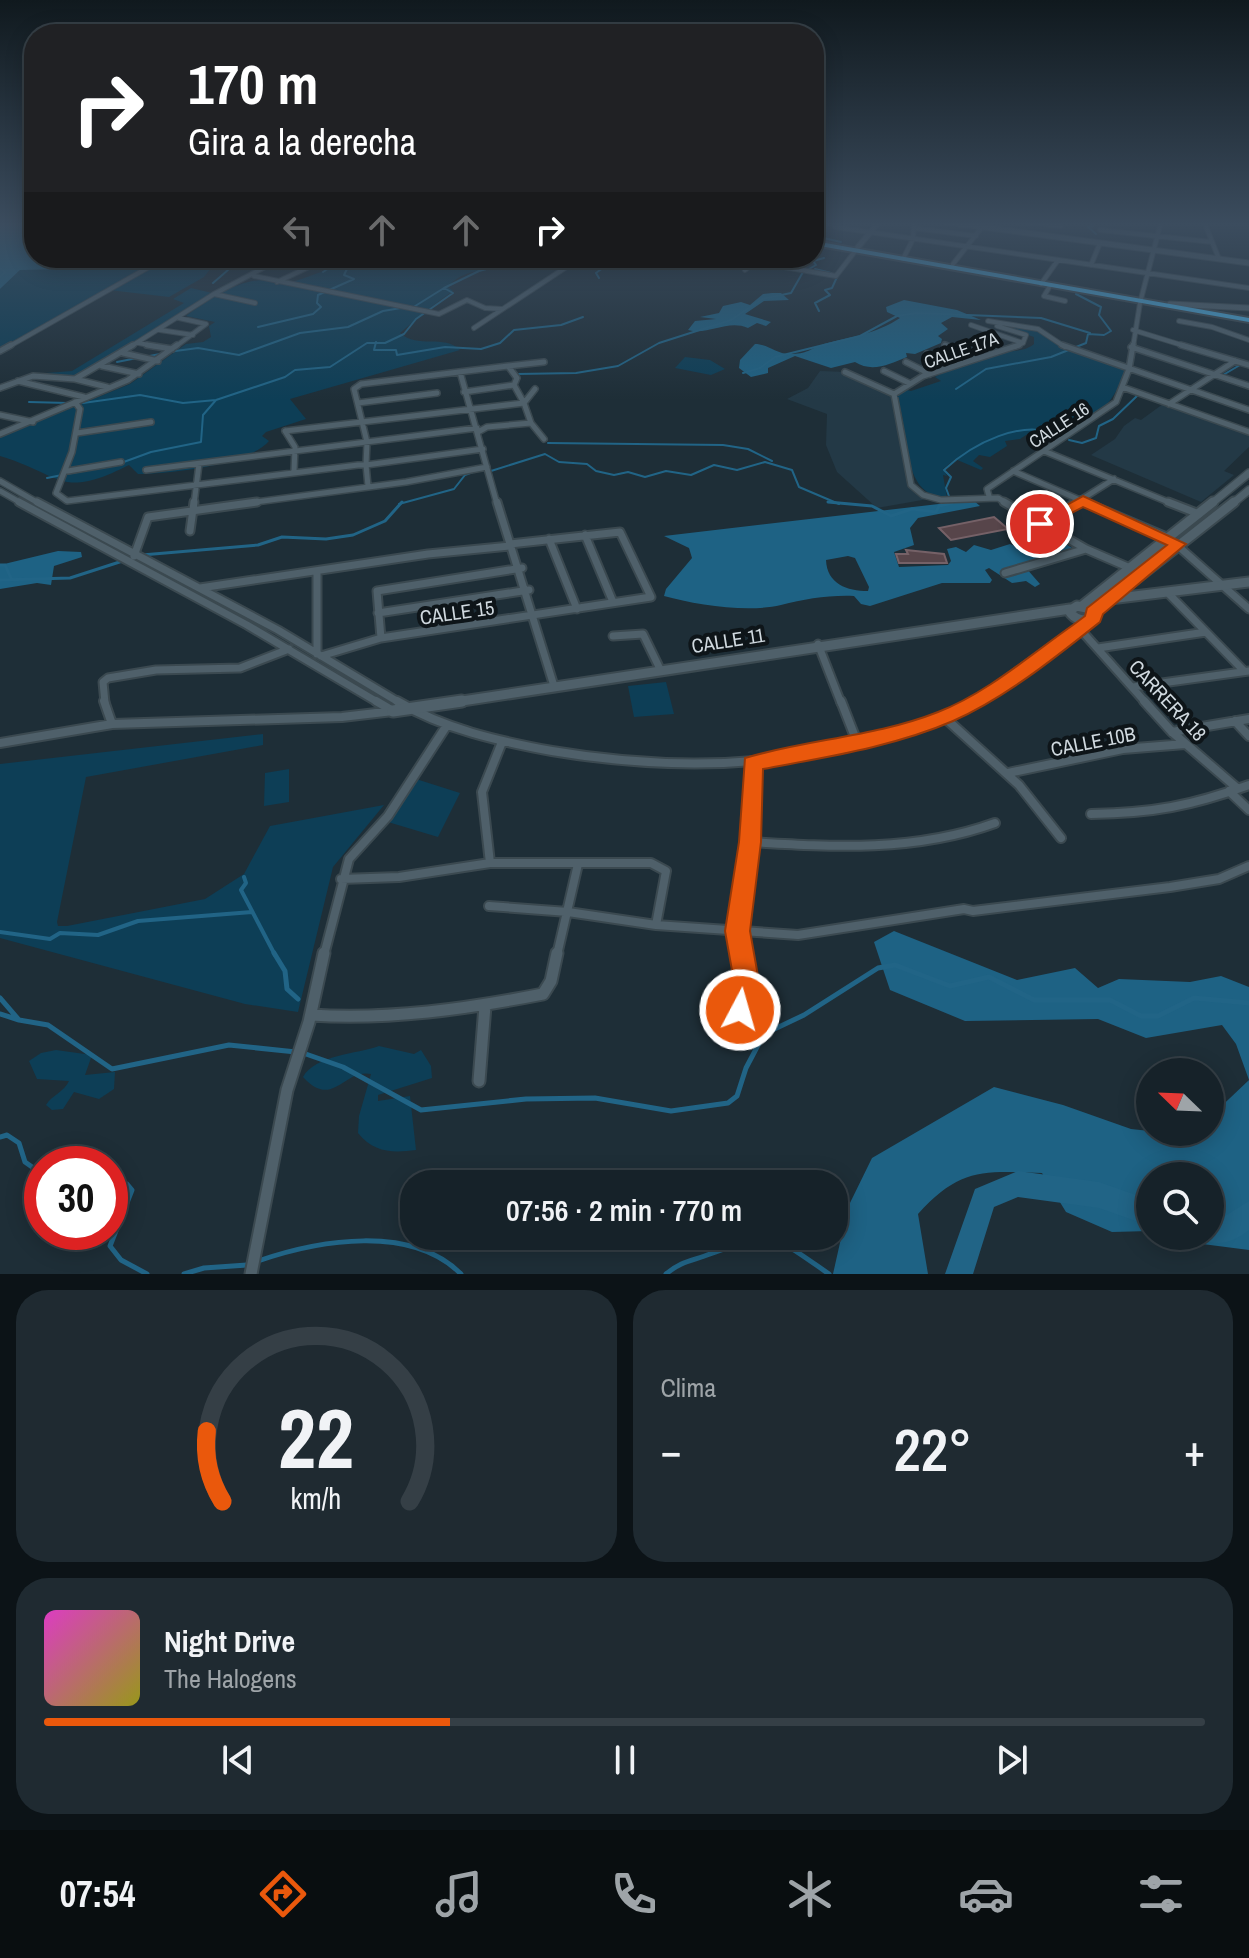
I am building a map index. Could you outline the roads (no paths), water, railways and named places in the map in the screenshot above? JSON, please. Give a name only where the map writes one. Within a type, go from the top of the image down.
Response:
[{"type":"highway","points":[[1031,281],[1181,310],[1249,318]]},
{"type":"highway","points":[[1033,281],[1045,284]]},
{"type":"highway","points":[[1141,301],[1249,318]]},
{"type":"street","points":[[0,351],[123,281]]},
{"type":"street","points":[[75,379],[102,366],[214,294],[242,281]]},
{"type":"street","points":[[474,328],[544,281]]},
{"type":"street","name":"CALLE 16","points":[[989,496],[987,489],[1109,409],[1129,369],[1133,330],[1146,281]]},
{"type":"street","points":[[1205,281],[1249,288]]},
{"type":"street","points":[[277,282],[310,290],[334,290],[439,314],[467,300],[485,308],[502,309]]},
{"type":"street","points":[[1045,284],[1044,296],[1065,301]]},
{"type":"street","points":[[214,294],[255,303]]},
{"type":"street","points":[[1170,304],[1249,308]]},
{"type":"street","points":[[1178,329],[1181,310]]},
{"type":"street","points":[[0,434],[34,422],[139,374],[206,324],[179,318]]},
{"type":"street","points":[[971,325],[1023,343],[1026,335],[988,321],[1038,329],[1072,350],[1249,410]]},
{"type":"street","points":[[1179,321],[1212,327],[1249,340]]},
{"type":"street","points":[[160,330],[193,335]]},
{"type":"street","points":[[1133,330],[1249,365]]},
{"type":"street","points":[[139,343],[173,349]]},
{"type":"street","name":"CALLE 17A","points":[[894,394],[930,374],[1023,343]]},
{"type":"street","points":[[945,345],[973,358]]},
{"type":"street","points":[[1131,347],[1249,386]]},
{"type":"street","points":[[123,353],[158,361]]},
{"type":"street","points":[[927,354],[952,366]]},
{"type":"street","points":[[1169,404],[1235,361]]},
{"type":"street","points":[[368,486],[367,442],[354,389],[361,384],[544,362]]},
{"type":"street","points":[[906,362],[930,374]]},
{"type":"street","points":[[102,366],[139,374]]},
{"type":"street","points":[[508,366],[517,378],[514,385]]},
{"type":"street","points":[[884,371],[909,383]]},
{"type":"street","points":[[460,372],[510,545],[522,568],[537,616],[554,686]]},
{"type":"street","points":[[845,372],[894,394],[911,485],[929,498],[951,501],[989,496],[1008,503],[1086,549],[1130,568]]},
{"type":"street","points":[[0,388],[44,374],[107,387]]},
{"type":"street","points":[[18,381],[86,397]]},
{"type":"street","points":[[464,392],[514,385]]},
{"type":"street","points":[[514,385],[531,415],[531,423],[544,439]]},
{"type":"street","points":[[1122,387],[1249,432]]},
{"type":"street","points":[[294,472],[295,447],[285,431],[524,403],[535,389]]},
{"type":"street","points":[[358,403],[437,393]]},
{"type":"street","points":[[75,402],[80,409],[77,433],[68,471],[56,493],[70,502],[483,449]]},
{"type":"street","points":[[0,415],[34,422]]},
{"type":"street","points":[[77,433],[151,422]]},
{"type":"street","points":[[146,470],[531,423]]},
{"type":"street","points":[[1044,451],[1199,514]]},
{"type":"street","points":[[68,471],[121,462]]},
{"type":"street","points":[[190,531],[199,464]]},
{"type":"street","points":[[134,556],[148,517],[488,471]]},
{"type":"street","points":[[1013,471],[1169,538],[1249,609]]},
{"type":"street","points":[[1090,616],[1082,606],[1248,476]]},
{"type":"street","points":[[1040,524],[1083,501],[1114,479]]},
{"type":"street","points":[[0,481],[410,708],[447,725],[502,742],[554,753],[656,765],[752,763],[857,742],[944,717],[977,701],[1080,629],[1110,599],[1249,490]]},
{"type":"street","points":[[0,491],[289,649],[393,711]]},
{"type":"street","name":"CALLE 15","points":[[319,655],[381,638],[651,597],[620,532],[585,535]]},
{"type":"street","points":[[198,588],[428,554],[585,535],[613,602]]},
{"type":"street","points":[[549,539],[577,609]]},
{"type":"street","points":[[1005,573],[1086,549]]},
{"type":"street","points":[[381,638],[376,593],[522,568]]},
{"type":"street","points":[[317,572],[319,655]]},
{"type":"street","points":[[1110,599],[1249,582]]},
{"type":"street","points":[[378,613],[529,590]]},
{"type":"street","points":[[1169,594],[1247,672]]},
{"type":"street","name":"CALLE 11","points":[[393,711],[1082,606]]},
{"type":"street","points":[[1070,609],[1073,617],[1090,616]]},
{"type":"street","name":"CARRERA 18","points":[[1080,629],[1172,732],[1233,789],[1249,810]]},
{"type":"street","points":[[613,636],[633,632],[643,634],[660,669]]},
{"type":"street","points":[[1098,648],[1206,632]]},
{"type":"street","points":[[818,644],[857,742]]},
{"type":"street","points":[[112,724],[105,708],[103,682],[108,678],[156,670],[240,668],[289,649]]},
{"type":"street","points":[[1133,687],[1247,672]]},
{"type":"street","points":[[360,690],[371,685]]},
{"type":"street","points":[[0,743],[112,724],[342,717],[393,711]]},
{"type":"street","points":[[944,717],[1008,773],[1061,838]]},
{"type":"street","points":[[1172,732],[1249,719]]},
{"type":"street","points":[[1235,721],[1249,736]]},
{"type":"street","points":[[251,1274],[287,1090],[296,1070],[310,1018],[341,879],[349,859],[388,816],[447,725]]},
{"type":"street","points":[[490,863],[482,792],[502,742]]},
{"type":"street","name":"CALLE 10B","points":[[1008,773],[1123,749],[1185,744]]},
{"type":"street","points":[[740,1010],[745,976],[738,931],[750,842],[752,763]]},
{"type":"street","points":[[1091,814],[1150,813],[1198,803],[1249,785]]},
{"type":"street","points":[[750,842],[905,845],[953,839],[995,823]]},
{"type":"street","points":[[341,879],[399,877],[490,863],[651,863],[666,871],[656,925]]},
{"type":"street","points":[[310,1018],[352,1018],[485,1006],[543,994],[551,981],[578,864]]},
{"type":"street","points":[[489,906],[568,912],[656,925],[825,933],[964,909],[973,911],[1161,889],[1219,879],[1249,866]]},
{"type":"street","points":[[479,1081],[485,1006]]},
{"type":"waterway","points":[[258,327],[313,314],[321,307],[317,303],[318,295],[348,281]]},
{"type":"waterway","points":[[444,288],[457,281]]},
{"type":"waterway","points":[[517,374],[576,373],[618,366],[659,343],[731,320],[762,299],[791,293],[798,281]]},
{"type":"waterway","points":[[819,311],[815,303],[830,295],[825,290],[832,288],[835,281]]},
{"type":"waterway","points":[[376,343],[385,343],[404,334],[416,319],[453,293],[444,288]]},
{"type":"waterway","points":[[412,308],[444,288]]},
{"type":"waterway","points":[[956,389],[986,369],[1051,357],[1086,343],[1088,334],[1104,335],[1111,331],[1099,315],[1101,307],[1076,294]]},
{"type":"waterway","points":[[168,352],[198,348],[239,355],[300,333],[348,327],[383,311],[401,308]]},
{"type":"waterway","points":[[743,373],[760,368],[775,357],[860,336],[897,316],[917,313],[1041,318],[1090,333]]},
{"type":"waterway","points":[[376,343],[374,350],[396,350],[397,355],[445,347],[481,349],[500,343],[514,330],[561,325],[583,317]]},
{"type":"waterway","points":[[216,400],[285,377],[295,370],[330,367],[367,343],[376,343]]},
{"type":"waterway","points":[[144,357],[160,354]]},
{"type":"waterway","points":[[117,362],[137,358]]},
{"type":"waterway","points":[[1223,375],[1240,365]]},
{"type":"waterway","points":[[83,403],[140,395],[183,403],[216,400]]},
{"type":"waterway","points":[[1069,440],[1082,443],[1096,438],[1099,426],[1113,419],[1138,395]]},
{"type":"waterway","points":[[121,463],[151,452],[201,442],[203,415],[216,400]]},
{"type":"waterway","points":[[29,402],[68,403]]},
{"type":"waterway","points":[[950,499],[946,488],[951,477],[944,470],[969,451],[1014,432],[1046,431],[1060,436]]},
{"type":"waterway","points":[[548,443],[723,445],[748,449],[772,461]]},
{"type":"waterway","points":[[481,470],[491,471],[545,454],[559,462],[587,464],[596,471],[614,475],[628,472],[645,477],[666,471],[691,475],[714,465],[737,470],[765,462],[792,470],[799,487],[836,503]]},
{"type":"waterway","points":[[47,478],[82,471]]},
{"type":"waterway","points":[[401,504],[454,489],[465,475],[473,472]]},
{"type":"waterway","points":[[828,502],[836,503]]},
{"type":"waterway","points":[[836,503],[872,506],[891,516],[912,509],[936,512],[939,506],[952,503]]},
{"type":"waterway","points":[[142,555],[258,545],[282,537],[326,539],[353,535],[385,521],[401,504]]},
{"type":"waterway","points":[[0,580],[70,578],[135,557]]},
{"type":"waterway","points":[[0,565],[5,565],[11,578]]},
{"type":"waterway","points":[[244,877],[246,883],[241,890],[275,955]]},
{"type":"waterway","points":[[0,932],[50,939],[60,933],[98,935],[138,921],[252,912]]},
{"type":"waterway","points":[[274,953],[285,971],[287,989],[298,999]]},
{"type":"waterway","points":[[303,1053],[343,1067],[421,1110],[526,1099],[595,1098],[671,1111],[728,1103],[737,1096],[746,1068],[764,1034],[804,1015],[878,968],[895,965],[950,986],[989,977],[1034,1000],[1110,1000],[1141,1016],[1158,1016],[1194,998],[1249,1003]]},
{"type":"waterway","points":[[0,998],[19,1020]]},
{"type":"waterway","points":[[0,1014],[19,1020]]},
{"type":"waterway","points":[[19,1020],[48,1025],[112,1069],[229,1045],[296,1052]]},
{"type":"waterway","points":[[0,1137],[7,1135],[19,1143],[24,1159]]},
{"type":"waterway","points":[[959,1274],[984,1198],[1018,1184],[1099,1195],[1136,1208]]},
{"type":"waterway","points":[[128,1185],[132,1190],[128,1200]]},
{"type":"waterway","points":[[1224,1229],[1249,1214]]},
{"type":"waterway","points":[[666,1274],[687,1262],[762,1240],[785,1245],[829,1274]]},
{"type":"waterway","points":[[258,1261],[308,1247],[364,1241],[391,1242],[440,1258],[461,1274]]},
{"type":"waterway","points":[[113,1250],[121,1260],[147,1274]]},
{"type":"waterway","points":[[184,1274],[204,1268],[247,1265]]}]
